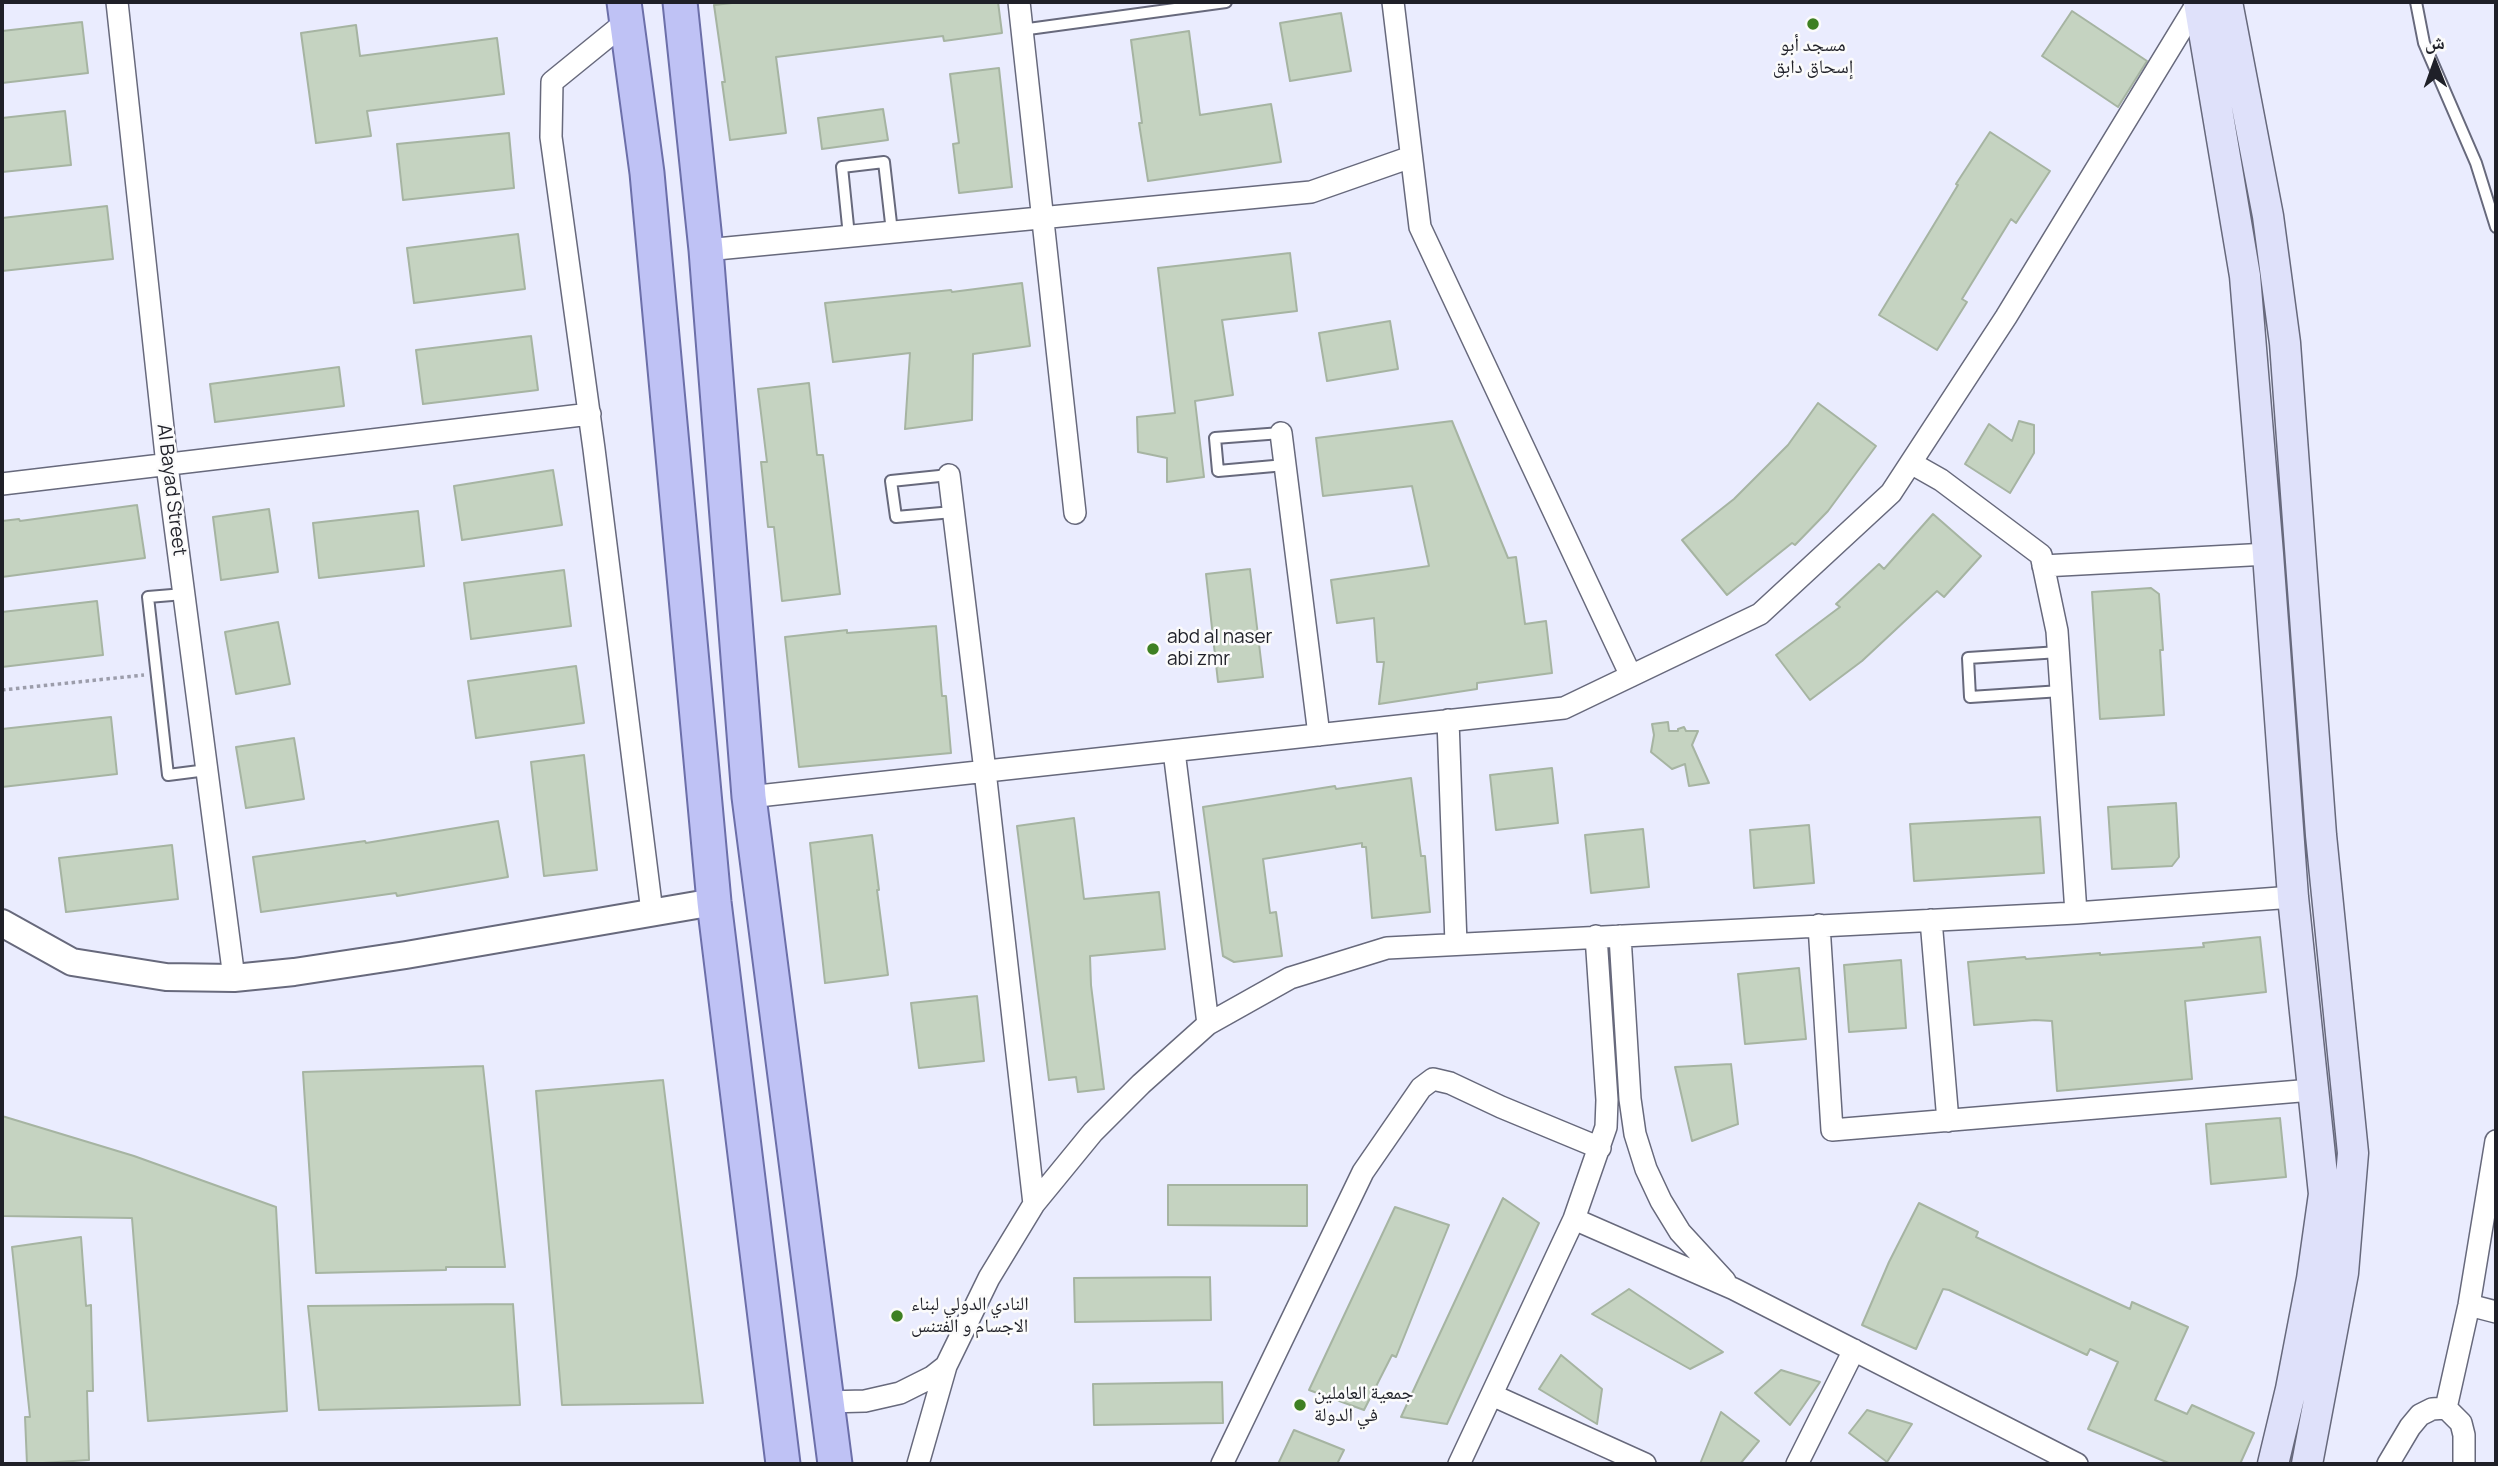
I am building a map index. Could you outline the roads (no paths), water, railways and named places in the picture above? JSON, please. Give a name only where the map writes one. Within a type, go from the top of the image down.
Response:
[{"type":"main road","points":[[680,2],[706,250],[749,797],[835,1464]]},
{"type":"main road","points":[[2198,2],[2245,276],[2292,897],[2324,1194],[2294,1375],[2273,1464]]},
{"type":"main road","points":[[2227,2],[2269,216],[2285,343],[2320,835],[2353,1153],[2343,1273],[2307,1464]]},
{"type":"main road","points":[[625,11],[647,173],[714,902],[783,1464]]},
{"type":"street","name":"Al Bayad Street","points":[[117,2],[167,466],[234,978]]},
{"type":"street","points":[[1019,2],[1075,513]]},
{"type":"street","points":[[1393,2],[1420,228],[1631,676]]},
{"type":"street","points":[[749,797],[1564,708],[1760,614],[1891,494],[2006,317],[2198,2]]},
{"type":"street","points":[[625,11],[552,82],[551,137],[590,414],[652,912]]},
{"type":"street","points":[[706,250],[1311,192],[1411,157]]},
{"type":"street","points":[[2,484],[590,414]]},
{"type":"street","points":[[1281,433],[1319,735]]},
{"type":"street","points":[[1911,463],[1941,480],[2041,555],[2057,631],[2076,913]]},
{"type":"street","points":[[948,475],[1034,1204]]},
{"type":"street","points":[[2043,566],[2268,554]]},
{"type":"street","points":[[1448,720],[1456,944]]},
{"type":"street","points":[[1174,751],[1209,1024]]},
{"type":"street","points":[[918,1464],[946,1366],[989,1278],[1034,1204],[1093,1132],[1141,1084],[1209,1024],[1290,978],[1387,948],[2076,913],[2292,897]]},
{"type":"street","points":[[2,923],[72,962],[166,977],[234,978],[406,955],[714,902]]},
{"type":"street","points":[[1931,920],[1948,1121]]},
{"type":"street","points":[[1819,925],[1832,1130],[2312,1090]]},
{"type":"street","points":[[1459,1464],[1574,1219],[1606,1127],[1607,1100],[1596,936]]},
{"type":"street","points":[[1620,936],[1630,1099],[1635,1134],[1661,1201],[1680,1232],[1703,1260],[1734,1289]]},
{"type":"street","points":[[1222,1464],[1363,1172],[1421,1088],[1433,1079],[1450,1083],[1600,1148]]},
{"type":"street","points":[[2446,1408],[2469,1305],[2496,1141]]},
{"type":"street","points":[[1574,1219],[1734,1289],[2077,1464]]},
{"type":"street","points":[[2469,1305],[2496,1312]]},
{"type":"street","points":[[1797,1464],[1854,1350]]},
{"type":"street","points":[[826,1402],[865,1401],[891,1395],[916,1385],[946,1366]]},
{"type":"street","points":[[1492,1395],[1644,1464]]},
{"type":"street","points":[[2388,1464],[2420,1415],[2432,1409],[2446,1408],[2461,1423],[2464,1435],[2463,1464]]},
{"type":"lane","points":[[1021,30],[1175,5],[1226,2]]},
{"type":"lane","points":[[2416,2],[2424,43],[2476,163],[2496,227]]},
{"type":"lane","points":[[849,236],[842,167],[884,162],[892,232]]},
{"type":"lane","points":[[1281,433],[1215,438],[1218,471],[1284,465]]},
{"type":"lane","points":[[948,475],[891,481],[896,517],[953,512]]},
{"type":"lane","points":[[184,594],[148,597],[168,775],[207,770]]},
{"type":"lane","points":[[2059,652],[1968,658],[1970,696],[2061,691]]},
{"type":"place","name":"مسجد أبو إسحاق دابق","points":[[1813,24]]},
{"type":"place","name":"abd al naser abi zmr","points":[[1153,649]]},
{"type":"place","name":"النادي الدولي لبناء الاجسام و الفتنس","points":[[897,1316]]},
{"type":"place","name":"جمعية العاملين في الدولة","points":[[1300,1405]]}]
